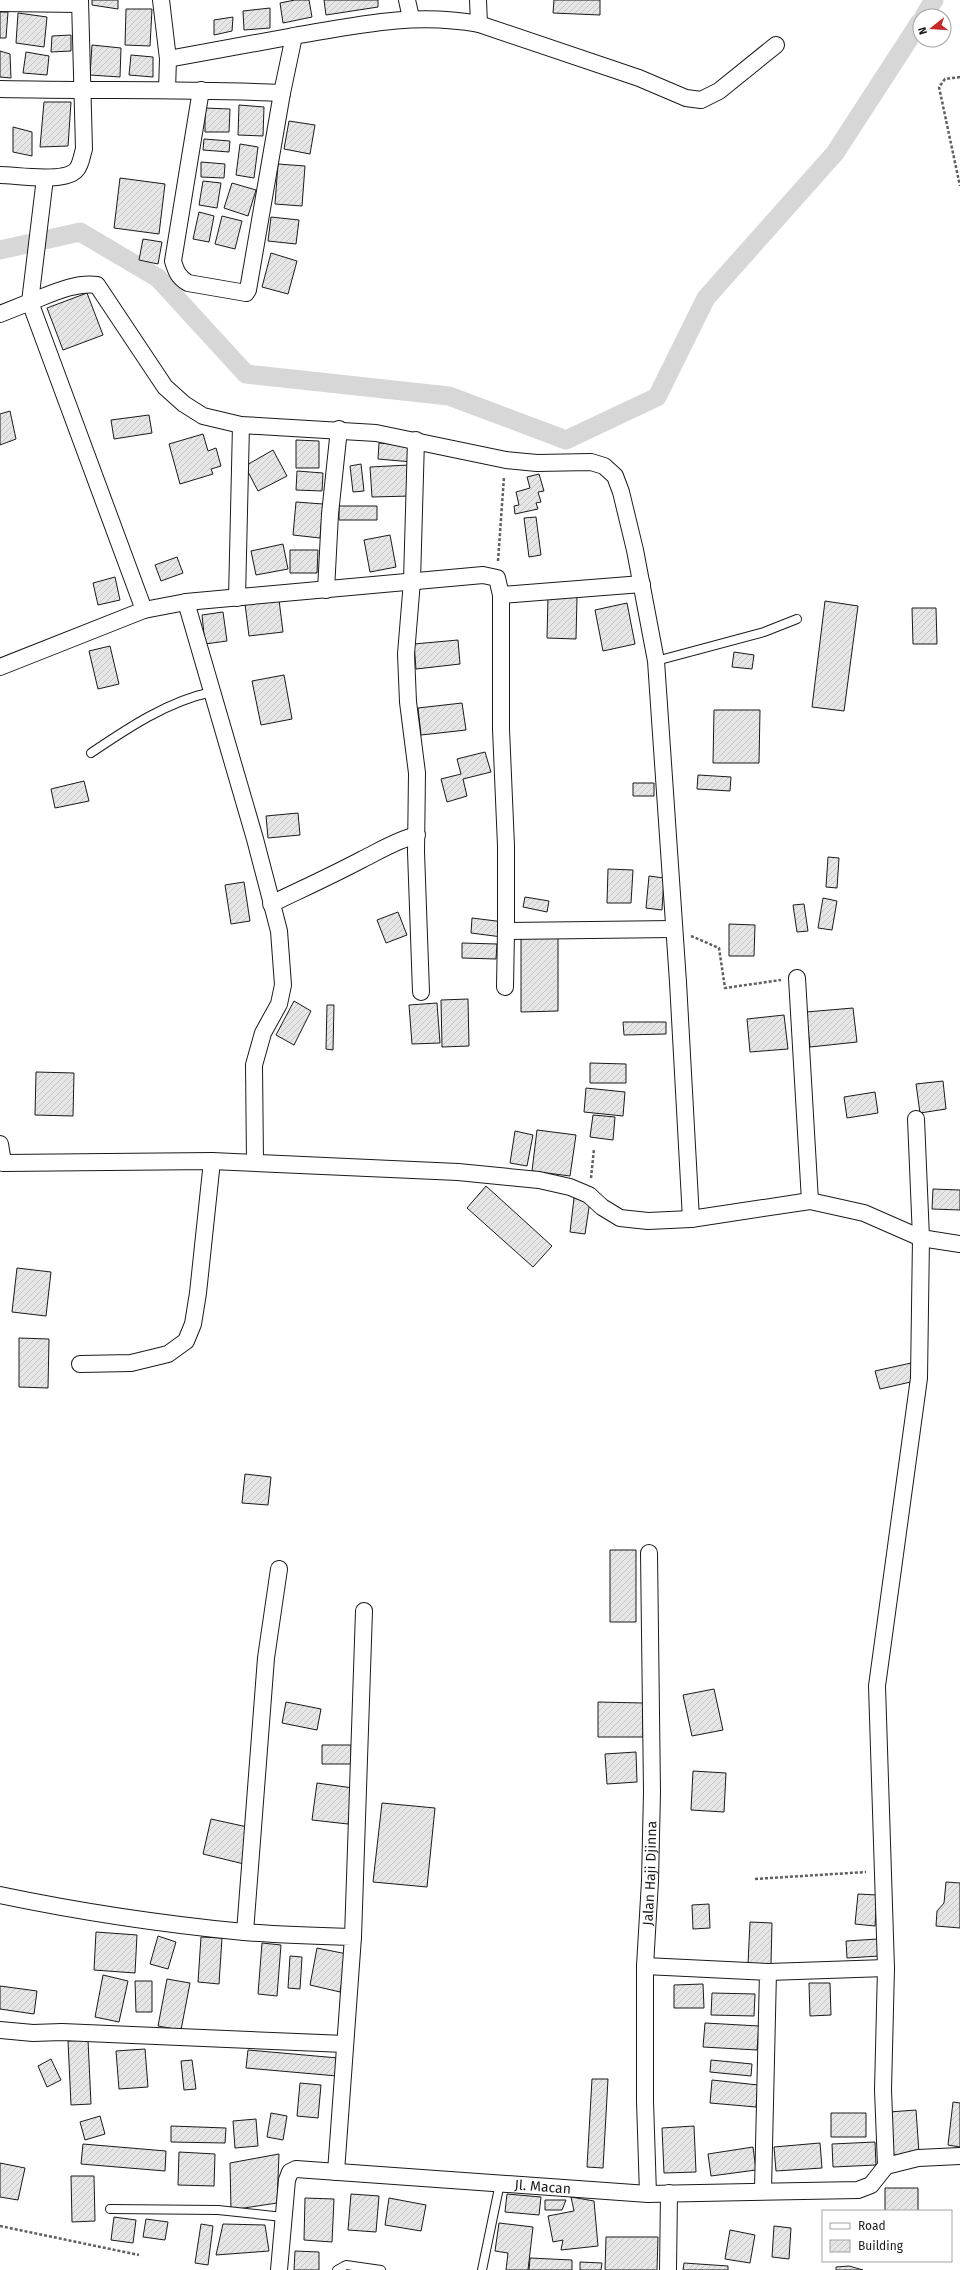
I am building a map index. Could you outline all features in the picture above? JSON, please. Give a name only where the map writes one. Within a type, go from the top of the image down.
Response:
[{"type":"street","points":[[161,0],[168,59],[167,90]]},
{"type":"street","points":[[407,0],[411,18]]},
{"type":"street","points":[[478,0],[479,24]]},
{"type":"street","points":[[0,2],[80,2],[84,149],[76,171],[66,176],[45,178],[0,175]]},
{"type":"street","points":[[168,59],[372,22],[411,18],[451,19],[479,24],[639,78],[686,98],[701,100],[719,91],[776,45]]},
{"type":"street","points":[[201,90],[174,261],[176,272],[181,279],[188,283],[241,293],[248,290],[282,93],[294,36]]},
{"type":"street","points":[[0,89],[201,90],[282,93]]},
{"type":"street","points":[[45,178],[30,302],[144,610]]},
{"type":"street","points":[[0,314],[71,287],[87,284],[97,285],[166,387],[184,404],[204,416],[241,425],[339,430],[416,440],[506,460],[537,463],[591,462],[604,466],[615,476],[621,492],[642,584],[656,661],[691,1219]]},
{"type":"street","points":[[237,598],[241,425]]},
{"type":"street","points":[[326,590],[330,514],[339,430]]},
{"type":"street","points":[[416,440],[412,581],[406,654],[408,702],[417,773],[421,992]]},
{"type":"street","points":[[0,667],[144,610],[186,602],[483,575],[497,578],[501,595],[501,729],[506,846],[505,987]]},
{"type":"street","points":[[501,595],[642,584]]},
{"type":"street","points":[[186,602],[255,839],[279,930],[283,984],[279,1004],[263,1033],[254,1065],[255,1162]]},
{"type":"street","points":[[271,904],[365,859],[379,849],[403,838],[417,835]]},
{"type":"street","points":[[506,931],[674,929]]},
{"type":"street","points":[[797,978],[810,1201]]},
{"type":"street","points":[[916,1119],[920,1238],[919,1378],[877,1686],[886,1968],[884,2090],[886,2166],[918,2158],[960,2156]]},
{"type":"street","points":[[0,1144],[2,1163],[255,1162],[458,1172],[539,1180],[570,1187],[589,1195],[602,1207],[620,1218],[648,1221],[691,1219],[810,1201],[864,1213],[920,1238],[960,1244]]},
{"type":"street","points":[[80,1364],[131,1363],[168,1354],[186,1340],[193,1324],[198,1293],[212,1161]]},
{"type":"street","name":"Jalan Haji Djinna","points":[[648,2194],[645,2101],[645,1966],[650,1881],[652,1792],[649,1553]]},
{"type":"street","points":[[245,1932],[266,1658],[279,1569]]},
{"type":"street","points":[[336,2172],[353,1937],[364,1611]]},
{"type":"street","points":[[0,1895],[84,1912],[245,1932],[353,1937]]},
{"type":"street","points":[[645,1966],[768,1972],[886,1968]]},
{"type":"street","points":[[763,2190],[768,1972]]},
{"type":"street","points":[[0,2030],[33,2033],[62,2032],[345,2044]]},
{"type":"street","name":"Jl. Macan","points":[[279,2270],[287,2180],[290,2172],[296,2169],[498,2190],[648,2194],[763,2190],[858,2190],[871,2185],[886,2166]]},
{"type":"street","points":[[668,2270],[669,2193]]},
{"type":"lane","points":[[656,661],[764,632],[797,619]]},
{"type":"lane","points":[[91,753],[141,721],[188,697],[212,692]]},
{"type":"lane","points":[[482,2270],[498,2190]]},
{"type":"lane","points":[[110,2209],[218,2210],[284,2217]]},
{"type":"lane","points":[[338,2270],[346,2265],[381,2270]]},
{"type":"path","points":[[960,78],[945,79],[939,87],[960,186]]},
{"type":"path","points":[[497,578],[506,460]]},
{"type":"path","points":[[674,929],[719,948],[725,988],[797,978]]},
{"type":"path","points":[[589,1195],[594,1149]]},
{"type":"path","points":[[755,1879],[884,1871]]},
{"type":"path","points":[[0,2226],[139,2255]]},
{"type":"building","points":[[92,0],[118,0],[118,9],[92,5]]},
{"type":"building","points":[[295,0],[309,0],[312,17],[283,23],[280,3]]},
{"type":"building","points":[[324,0],[378,0],[378,7],[326,15]]},
{"type":"building","points":[[554,0],[600,0],[600,15],[553,13]]},
{"type":"building","points":[[270,8],[270,28],[244,30],[243,11]]},
{"type":"building","points":[[126,9],[152,9],[150,46],[125,45]]},
{"type":"building","points":[[0,12],[8,12],[6,38],[0,38]]},
{"type":"building","points":[[18,13],[47,17],[44,47],[16,43]]},
{"type":"building","points":[[233,17],[232,31],[214,35],[214,20]]},
{"type":"building","points":[[71,35],[71,51],[51,52],[52,36]]},
{"type":"building","points":[[92,45],[121,48],[120,77],[90,75]]},
{"type":"building","points":[[0,51],[10,54],[11,78],[0,77]]},
{"type":"building","points":[[26,52],[49,56],[47,75],[23,73]]},
{"type":"building","points":[[131,55],[153,57],[153,77],[129,75]]},
{"type":"building","points":[[44,102],[71,102],[68,146],[40,147]]},
{"type":"building","points":[[239,105],[264,107],[263,136],[238,135]]},
{"type":"building","points":[[205,108],[230,109],[229,132],[205,132]]},
{"type":"building","points":[[289,121],[315,125],[310,154],[284,149]]},
{"type":"building","points":[[13,127],[32,132],[32,156],[13,152]]},
{"type":"building","points":[[204,139],[230,141],[229,152],[203,150]]},
{"type":"building","points":[[240,144],[258,147],[254,178],[236,175]]},
{"type":"building","points":[[201,162],[225,164],[224,178],[201,177]]},
{"type":"building","points":[[278,164],[305,166],[302,206],[275,204]]},
{"type":"building","points":[[120,178],[165,184],[159,234],[114,228]]},
{"type":"building","points":[[203,181],[221,183],[217,208],[199,205]]},
{"type":"building","points":[[232,183],[256,190],[248,216],[224,208]]},
{"type":"building","points":[[199,212],[214,216],[209,242],[193,239]]},
{"type":"building","points":[[222,216],[242,221],[235,249],[215,244]]},
{"type":"building","points":[[271,217],[299,220],[296,244],[268,241]]},
{"type":"building","points":[[143,239],[162,242],[158,264],[139,260]]},
{"type":"building","points":[[271,253],[297,261],[288,294],[262,287]]},
{"type":"building","points":[[87,293],[103,335],[63,350],[47,308]]},
{"type":"building","points":[[10,411],[16,439],[0,445],[0,414]]},
{"type":"building","points":[[149,415],[152,433],[114,439],[111,420]]},
{"type":"building","points":[[203,434],[208,451],[216,448],[221,466],[211,469],[213,474],[180,484],[169,444]]},
{"type":"building","points":[[296,440],[319,441],[319,468],[296,468]]},
{"type":"building","points":[[379,443],[413,446],[412,462],[378,459]]},
{"type":"building","points":[[273,450],[287,476],[258,491],[245,466]]},
{"type":"building","points":[[361,464],[364,491],[353,492],[350,466]]},
{"type":"building","points":[[409,465],[411,496],[372,497],[370,467]]},
{"type":"building","points":[[297,471],[323,473],[322,491],[296,490]]},
{"type":"building","points":[[539,474],[544,491],[538,492],[541,502],[536,503],[538,509],[515,514],[514,506],[519,505],[516,492],[530,488],[527,477]]},
{"type":"building","points":[[296,502],[323,504],[320,538],[293,535]]},
{"type":"building","points":[[339,506],[377,506],[377,520],[339,520]]},
{"type":"building","points":[[536,517],[541,555],[529,557],[524,518]]},
{"type":"building","points":[[390,535],[396,567],[370,572],[364,540]]},
{"type":"building","points":[[283,544],[288,569],[256,575],[251,551]]},
{"type":"building","points":[[290,550],[318,550],[317,573],[290,573]]},
{"type":"building","points":[[177,557],[183,573],[161,581],[155,565]]},
{"type":"building","points":[[115,577],[120,600],[98,605],[93,583]]},
{"type":"building","points":[[548,596],[577,597],[576,639],[547,638]]},
{"type":"building","points":[[279,600],[283,632],[249,636],[245,604]]},
{"type":"building","points":[[825,601],[858,606],[844,711],[812,707]]},
{"type":"building","points":[[627,603],[635,644],[603,651],[595,610]]},
{"type":"building","points":[[912,608],[936,608],[937,644],[913,644]]},
{"type":"building","points":[[223,612],[227,641],[205,644],[202,615]]},
{"type":"building","points":[[458,640],[460,664],[416,669],[414,644]]},
{"type":"building","points":[[110,646],[119,684],[98,689],[89,651]]},
{"type":"building","points":[[734,652],[754,655],[752,669],[732,667]]},
{"type":"building","points":[[284,675],[292,719],[261,725],[252,681]]},
{"type":"building","points":[[462,703],[466,730],[421,735],[418,708]]},
{"type":"building","points":[[714,710],[760,710],[759,763],[713,763]]},
{"type":"building","points":[[485,752],[491,772],[463,779],[467,796],[447,802],[441,779],[461,774],[457,759]]},
{"type":"building","points":[[698,775],[731,777],[730,791],[697,789]]},
{"type":"building","points":[[84,781],[89,801],[55,808],[51,789]]},
{"type":"building","points":[[633,783],[654,783],[654,796],[633,796]]},
{"type":"building","points":[[298,813],[300,835],[268,838],[266,816]]},
{"type":"building","points":[[828,857],[839,858],[837,888],[826,887]]},
{"type":"building","points":[[608,869],[633,870],[631,903],[607,903]]},
{"type":"building","points":[[649,876],[664,878],[662,910],[646,908]]},
{"type":"building","points":[[244,882],[250,921],[231,924],[225,885]]},
{"type":"building","points":[[525,897],[549,901],[547,912],[523,907]]},
{"type":"building","points":[[823,898],[837,901],[832,930],[818,928]]},
{"type":"building","points":[[804,904],[808,931],[797,932],[793,905]]},
{"type":"building","points":[[398,912],[407,935],[386,943],[377,920]]},
{"type":"building","points":[[472,918],[504,922],[502,937],[471,933]]},
{"type":"building","points":[[729,924],[755,925],[754,956],[729,956]]},
{"type":"building","points":[[521,934],[558,934],[558,1011],[521,1012]]},
{"type":"building","points":[[462,943],[497,944],[496,959],[462,958]]},
{"type":"building","points":[[468,999],[469,1046],[442,1047],[441,1000]]},
{"type":"building","points":[[294,1001],[311,1011],[294,1045],[276,1035]]},
{"type":"building","points":[[437,1003],[440,1043],[412,1044],[409,1005]]},
{"type":"building","points":[[327,1005],[334,1005],[333,1050],[326,1049]]},
{"type":"building","points":[[853,1008],[857,1042],[810,1047],[806,1012]]},
{"type":"building","points":[[784,1015],[788,1049],[750,1052],[747,1019]]},
{"type":"building","points":[[623,1022],[666,1022],[666,1034],[624,1035]]},
{"type":"building","points":[[590,1063],[626,1064],[626,1083],[590,1083]]},
{"type":"building","points":[[36,1072],[74,1073],[73,1116],[35,1115]]},
{"type":"building","points":[[943,1081],[946,1109],[920,1113],[916,1084]]},
{"type":"building","points":[[586,1088],[625,1092],[623,1116],[584,1112]]},
{"type":"building","points":[[875,1092],[878,1113],[847,1118],[844,1097]]},
{"type":"building","points":[[593,1115],[615,1117],[613,1140],[590,1137]]},
{"type":"building","points":[[537,1130],[576,1135],[570,1176],[532,1171]]},
{"type":"building","points":[[515,1131],[533,1135],[527,1166],[510,1163]]},
{"type":"building","points":[[486,1186],[552,1246],[533,1267],[467,1208]]},
{"type":"building","points":[[933,1189],[960,1190],[960,1210],[932,1209]]},
{"type":"building","points":[[574,1198],[590,1201],[585,1234],[570,1232]]},
{"type":"building","points":[[17,1268],[51,1272],[46,1316],[12,1312]]},
{"type":"building","points":[[19,1338],[49,1339],[48,1388],[19,1387]]},
{"type":"building","points":[[911,1363],[915,1381],[880,1389],[875,1371]]},
{"type":"building","points":[[245,1474],[271,1477],[268,1505],[242,1503]]},
{"type":"building","points":[[610,1550],[636,1550],[636,1622],[610,1622]]},
{"type":"building","points":[[714,1689],[723,1730],[692,1736],[683,1695]]},
{"type":"building","points":[[286,1702],[321,1709],[317,1730],[282,1723]]},
{"type":"building","points":[[598,1702],[643,1703],[643,1737],[598,1737]]},
{"type":"building","points":[[322,1745],[351,1745],[351,1764],[322,1764]]},
{"type":"building","points":[[636,1752],[637,1782],[607,1784],[605,1754]]},
{"type":"building","points":[[693,1771],[726,1773],[724,1812],[691,1810]]},
{"type":"building","points":[[317,1783],[353,1788],[348,1824],[312,1820]]},
{"type":"building","points":[[382,1803],[435,1808],[427,1887],[373,1882]]},
{"type":"building","points":[[211,1819],[252,1828],[244,1864],[203,1854]]},
{"type":"building","points":[[946,1882],[960,1883],[960,1928],[936,1926],[937,1911],[944,1903]]},
{"type":"building","points":[[858,1894],[877,1895],[875,1926],[855,1924]]},
{"type":"building","points":[[709,1904],[710,1928],[693,1929],[692,1905]]},
{"type":"building","points":[[750,1922],[772,1923],[771,1964],[748,1964]]},
{"type":"building","points":[[96,1932],[137,1935],[135,1973],[94,1970]]},
{"type":"building","points":[[158,1936],[176,1942],[168,1969],[150,1964]]},
{"type":"building","points":[[201,1937],[222,1938],[219,1984],[198,1982]]},
{"type":"building","points":[[878,1939],[879,1956],[847,1958],[846,1941]]},
{"type":"building","points":[[262,1943],[281,1945],[277,1996],[258,1994]]},
{"type":"building","points":[[317,1948],[347,1954],[340,1992],[310,1985]]},
{"type":"building","points":[[290,1956],[302,1957],[300,1989],[288,1988]]},
{"type":"building","points":[[103,1975],[128,1981],[119,2022],[95,2017]]},
{"type":"building","points":[[167,1979],[190,1983],[181,2030],[158,2026]]},
{"type":"building","points":[[135,1981],[152,1981],[152,2012],[136,2012]]},
{"type":"building","points":[[809,1983],[830,1983],[831,2015],[810,2016]]},
{"type":"building","points":[[703,1984],[704,2008],[674,2008],[674,1985]]},
{"type":"building","points":[[0,1986],[37,1991],[34,2014],[0,2009]]},
{"type":"building","points":[[712,1993],[755,1994],[754,2016],[711,2015]]},
{"type":"building","points":[[705,2023],[759,2026],[757,2050],[703,2047]]},
{"type":"building","points":[[88,2040],[91,2104],[71,2105],[68,2041]]},
{"type":"building","points":[[145,2049],[148,2087],[119,2089],[116,2051]]},
{"type":"building","points":[[248,2050],[338,2058],[337,2076],[246,2068]]},
{"type":"building","points":[[51,2059],[61,2080],[47,2087],[38,2066]]},
{"type":"building","points":[[192,2060],[196,2089],[184,2090],[181,2061]]},
{"type":"building","points":[[711,2060],[752,2064],[751,2076],[710,2072]]},
{"type":"building","points":[[592,2079],[608,2079],[603,2168],[587,2167]]},
{"type":"building","points":[[712,2080],[758,2085],[756,2107],[710,2103]]},
{"type":"building","points":[[300,2083],[321,2085],[318,2118],[297,2116]]},
{"type":"building","points":[[953,2102],[960,2103],[960,2147],[948,2145]]},
{"type":"building","points":[[916,2110],[919,2153],[892,2155],[889,2112]]},
{"type":"building","points":[[271,2113],[287,2116],[283,2140],[267,2137]]},
{"type":"building","points":[[831,2113],[866,2113],[866,2137],[831,2137]]},
{"type":"building","points":[[100,2116],[105,2134],[85,2140],[80,2122]]},
{"type":"building","points":[[256,2119],[258,2146],[235,2148],[233,2121]]},
{"type":"building","points":[[171,2126],[226,2128],[225,2143],[171,2142]]},
{"type":"building","points":[[694,2126],[696,2172],[664,2173],[662,2128]]},
{"type":"building","points":[[875,2142],[876,2165],[833,2167],[832,2144]]},
{"type":"building","points":[[820,2143],[822,2168],[776,2171],[774,2147]]},
{"type":"building","points":[[83,2144],[166,2151],[165,2171],[81,2164]]},
{"type":"building","points":[[753,2147],[756,2170],[711,2176],[708,2154]]},
{"type":"building","points":[[179,2152],[215,2154],[214,2186],[178,2185]]},
{"type":"building","points":[[279,2154],[277,2203],[231,2210],[230,2163]]},
{"type":"building","points":[[0,2163],[25,2168],[18,2200],[0,2197]]},
{"type":"building","points":[[71,2176],[94,2176],[95,2221],[72,2222]]},
{"type":"building","points":[[885,2188],[918,2188],[918,2210],[885,2210]]},
{"type":"building","points":[[351,2194],[379,2196],[376,2232],[348,2230]]},
{"type":"building","points":[[507,2194],[541,2197],[539,2215],[505,2212]]},
{"type":"building","points":[[571,2197],[594,2201],[598,2246],[561,2250],[563,2240],[553,2242],[548,2216],[574,2211]]},
{"type":"building","points":[[305,2198],[334,2199],[332,2242],[304,2240]]},
{"type":"building","points":[[389,2198],[426,2205],[421,2231],[385,2225]]},
{"type":"building","points":[[545,2200],[566,2200],[562,2210],[545,2210]]},
{"type":"building","points":[[114,2217],[136,2220],[133,2243],[111,2240]]},
{"type":"building","points":[[146,2219],[168,2222],[165,2240],[143,2237]]},
{"type":"building","points":[[499,2223],[533,2227],[528,2270],[506,2270],[508,2253],[495,2251]]},
{"type":"building","points":[[201,2224],[213,2226],[208,2265],[195,2263]]},
{"type":"building","points":[[223,2224],[265,2225],[269,2251],[216,2255]]},
{"type":"building","points":[[774,2226],[791,2228],[789,2259],[772,2257]]},
{"type":"building","points":[[730,2230],[755,2235],[750,2263],[725,2259]]},
{"type":"building","points":[[606,2237],[658,2237],[657,2270],[605,2270]]},
{"type":"building","points":[[295,2251],[319,2252],[319,2270],[294,2270]]},
{"type":"building","points":[[530,2258],[572,2260],[572,2270],[529,2270]]},
{"type":"building","points":[[580,2262],[602,2263],[601,2270],[580,2270]]},
{"type":"building","points":[[684,2263],[728,2266],[728,2270],[683,2270]]},
{"type":"building","points":[[849,2266],[863,2270],[836,2270],[836,2267]]},
{"type":"waterway","points":[[929,8],[934,0]]},
{"type":"waterway","points":[[0,250],[80,232],[158,278],[246,374],[449,396],[566,440],[657,397],[706,298],[835,153],[912,34]]}]
